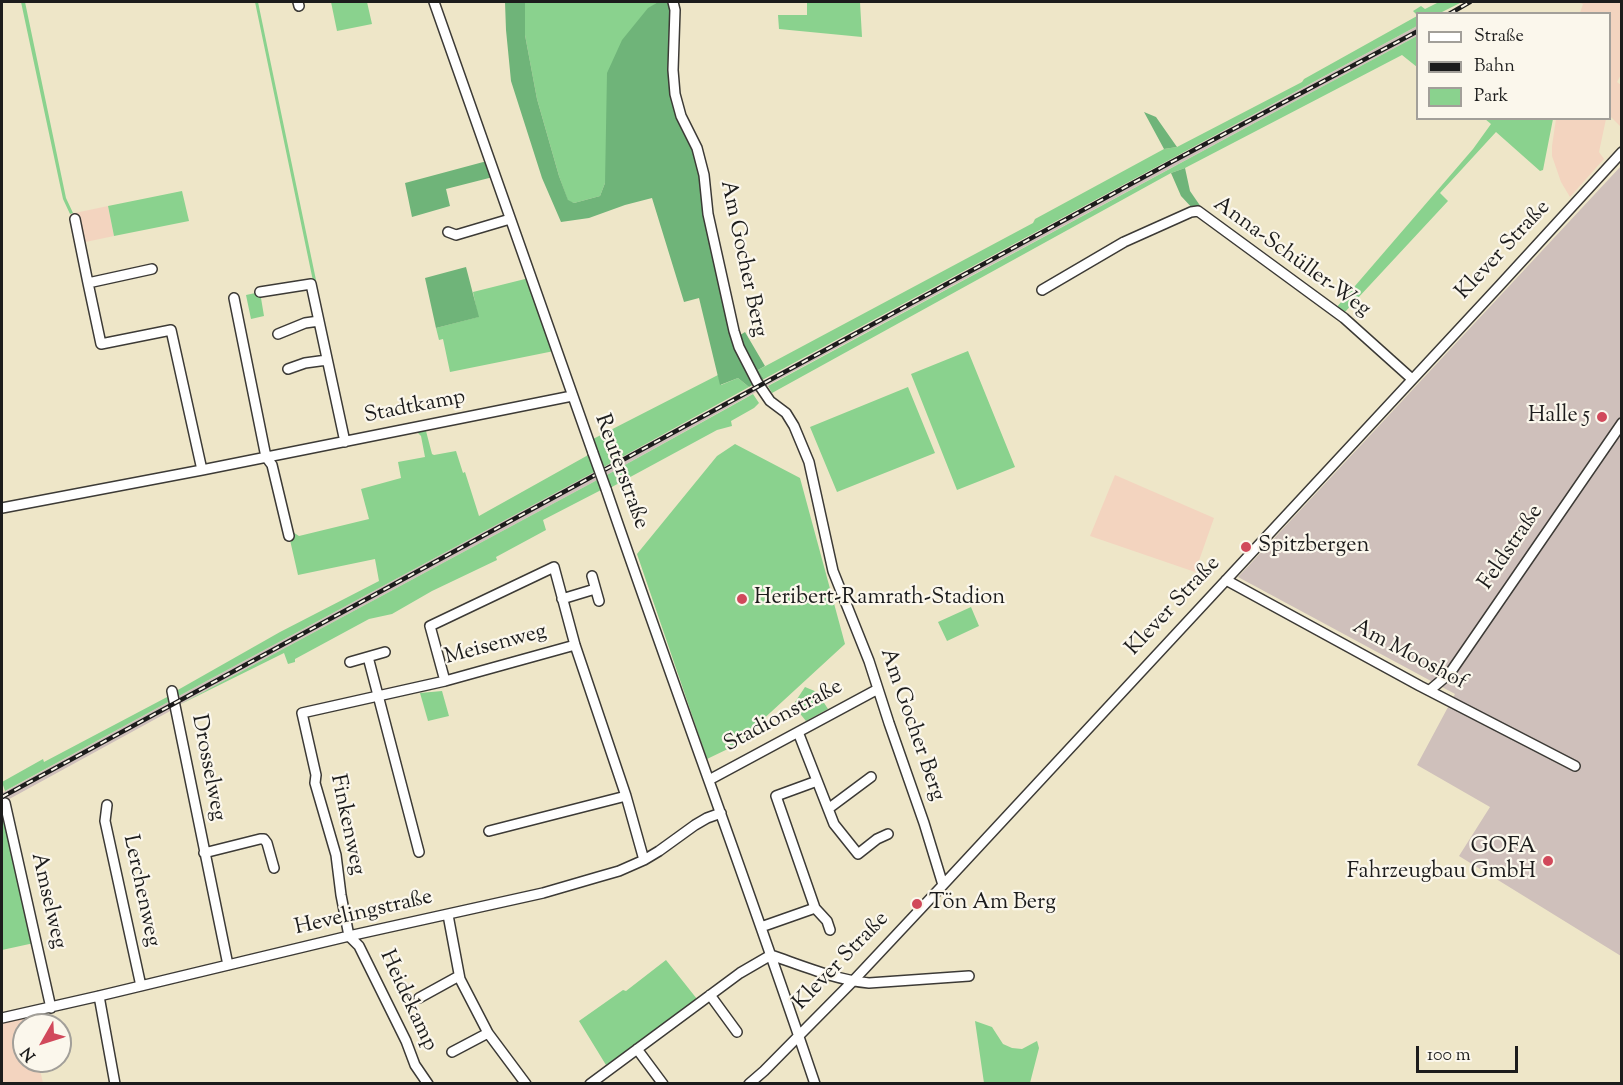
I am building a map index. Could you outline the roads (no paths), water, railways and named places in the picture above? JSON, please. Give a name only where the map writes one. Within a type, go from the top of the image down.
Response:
[{"type":"street","name":"Reuterstraße","points":[[434,2],[771,955],[814,1083]]},
{"type":"street","name":"Am Gocher Berg","points":[[673,2],[675,10],[673,70],[675,94],[681,116],[697,148],[704,176],[708,214],[734,331],[739,347],[757,382],[770,401],[786,413],[795,426],[809,462],[833,571],[869,661],[943,885]]},
{"type":"street","name":"Klever Straße","points":[[749,1083],[800,1040],[1622,152]]},
{"type":"street","name":"Anna-Schüller-Weg","points":[[1042,290],[1124,242],[1198,211],[1344,318],[1412,379]]},
{"type":"street","points":[[75,219],[101,344],[171,330],[202,470]]},
{"type":"street","points":[[448,232],[456,235],[510,219]]},
{"type":"street","points":[[88,283],[152,269]]},
{"type":"street","points":[[260,292],[311,284],[345,442]]},
{"type":"street","points":[[234,298],[266,457],[272,465],[289,536]]},
{"type":"street","points":[[278,334],[305,323],[319,321]]},
{"type":"street","points":[[288,369],[305,363],[327,360]]},
{"type":"street","name":"Stadtkamp","points":[[2,508],[572,396]]},
{"type":"street","name":"Feldstraße","points":[[1430,690],[1450,673],[1622,423]]},
{"type":"street","points":[[445,681],[430,626],[554,567],[575,645]]},
{"type":"street","points":[[592,576],[599,601]]},
{"type":"street","name":"Am Mooshof","points":[[1226,579],[1575,766]]},
{"type":"street","points":[[562,599],[595,589]]},
{"type":"street","name":"Meisenweg","points":[[304,723],[302,713],[445,681],[575,645],[626,796],[644,860]]},
{"type":"street","points":[[350,662],[385,652]]},
{"type":"street","points":[[368,657],[419,852]]},
{"type":"street","name":"Stadionstraße","points":[[709,780],[878,689]]},
{"type":"street","name":"Drosselweg","points":[[171,691],[228,965]]},
{"type":"street","name":"Finkenweg","points":[[304,723],[316,775],[315,783],[336,855],[349,936]]},
{"type":"street","points":[[798,732],[834,824],[858,854],[877,839],[888,834]]},
{"type":"street","points":[[828,809],[871,777]]},
{"type":"street","points":[[817,781],[776,795],[815,908],[827,921],[830,930]]},
{"type":"street","points":[[489,831],[626,796]]},
{"type":"street","name":"Amselweg","points":[[5,802],[51,1008]]},
{"type":"street","name":"Lerchenweg","points":[[107,805],[105,822],[141,986]]},
{"type":"street","name":"Hevelingstraße","points":[[2,1018],[349,936],[448,915],[598,877],[644,860],[695,825],[721,813]]},
{"type":"street","name":"Drosselweg","points":[[204,853],[264,839],[274,868]]},
{"type":"street","points":[[761,927],[815,908]]},
{"type":"street","points":[[448,915],[459,976],[488,1033],[526,1083]]},
{"type":"street","name":"Heidekamp","points":[[349,936],[359,946],[406,1041],[415,1065],[428,1083]]},
{"type":"street","points":[[590,1083],[740,973],[771,955],[843,979],[870,983],[969,976]]},
{"type":"street","points":[[419,998],[459,976]]},
{"type":"street","points":[[99,996],[115,1083]]},
{"type":"street","points":[[710,996],[737,1032]]},
{"type":"street","points":[[452,1052],[488,1033]]},
{"type":"street","points":[[637,1049],[663,1083]]},
{"type":"railway","points":[[1452,12],[1470,2]]},
{"type":"railway","points":[[2,797],[1177,159],[1416,32]]},
{"type":"place","name":"Halle 5","points":[[1602,417]]},
{"type":"place","name":"Spitzbergen","points":[[1246,547]]},
{"type":"place","name":"Heribert-Ramrath-Stadion","points":[[742,599]]},
{"type":"place","name":"GOFA Fahrzeugbau GmbH","points":[[1548,861]]},
{"type":"place","name":"Tön Am Berg","points":[[917,904]]}]
